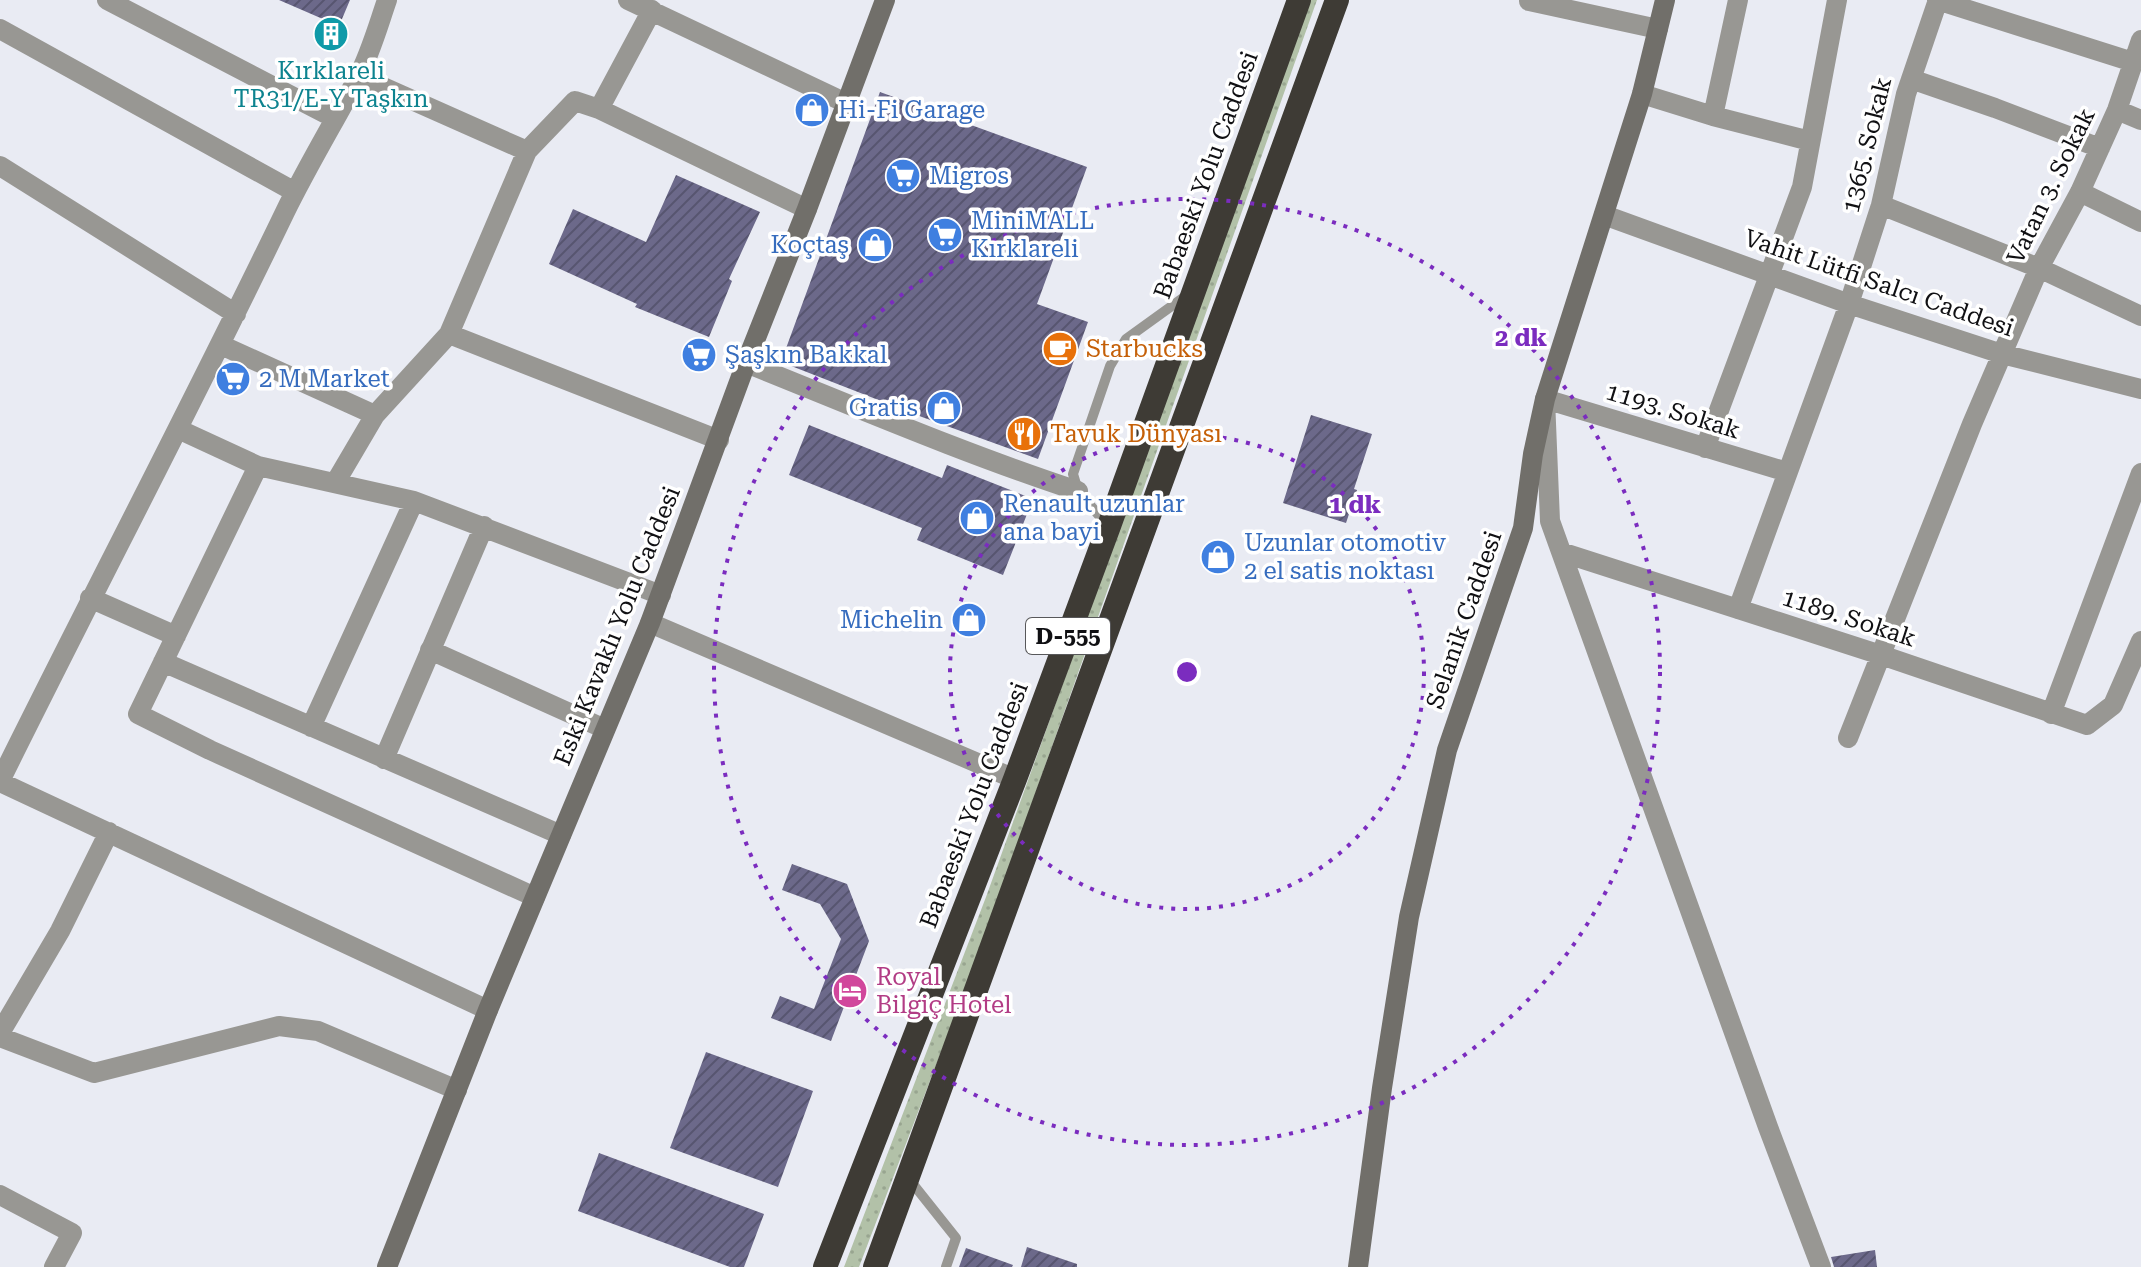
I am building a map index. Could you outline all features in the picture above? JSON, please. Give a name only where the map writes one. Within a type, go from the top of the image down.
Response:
[{"type":"highway","name":"Babaeski Yolu Caddesi","points":[[825,1267],[1015,779],[1299,0]]},
{"type":"highway","name":"D-555","points":[[875,1267],[1337,0]]},
{"type":"street","points":[[107,0],[334,118]]},
{"type":"street","points":[[387,0],[358,76],[295,192],[0,782],[488,1010]]},
{"type":"street","points":[[628,0],[846,103]]},
{"type":"street","name":"Eski Kavaklı Yolu Caddesi","points":[[387,1267],[488,1010],[650,623],[885,0]]},
{"type":"street","name":"Selanik Caddesi","points":[[1358,1267],[1409,917],[1447,750],[1523,528],[1533,454],[1545,399],[1642,94],[1665,0]]},
{"type":"street","points":[[1713,116],[1738,0]]},
{"type":"street","points":[[1705,448],[1802,187],[1837,0]]},
{"type":"street","points":[[1938,0],[2133,62]]},
{"type":"street","name":"1365. Sokak","points":[[1738,609],[1849,304],[1881,205],[1911,79],[1938,0]]},
{"type":"street","points":[[1529,1],[1658,29]]},
{"type":"street","points":[[599,109],[652,10]]},
{"type":"street","points":[[0,29],[295,192]]},
{"type":"street","name":"Vatan 3. Sokak","points":[[1848,738],[1966,439],[2039,268],[2080,192],[2117,110],[2141,40]]},
{"type":"street","points":[[358,76],[527,151]]},
{"type":"street","points":[[1911,79],[2100,148]]},
{"type":"street","points":[[1642,94],[1810,141]]},
{"type":"street","points":[[335,483],[375,415],[449,334],[527,151],[575,101],[599,109],[807,209]]},
{"type":"street","points":[[2117,110],[2141,120]]},
{"type":"street","points":[[0,166],[236,314]]},
{"type":"street","points":[[2080,192],[2141,222]]},
{"type":"street","points":[[1881,205],[2039,268],[2141,316]]},
{"type":"street","name":"Vahit Lütfi Salcı Caddesi","points":[[1604,215],[1849,304],[2002,354],[2141,389]]},
{"type":"street","points":[[449,334],[719,440]]},
{"type":"street","points":[[221,345],[375,415]]},
{"type":"street","points":[[746,363],[906,428],[1078,491]]},
{"type":"street","points":[[1545,399],[1550,521],[1821,1267]]},
{"type":"street","name":"1193. Sokak","points":[[1545,399],[1787,472]]},
{"type":"street","points":[[178,429],[258,466],[414,501],[661,595]]},
{"type":"street","points":[[258,466],[138,714],[210,750],[535,897]]},
{"type":"street","points":[[2051,714],[2141,473]]},
{"type":"street","points":[[311,727],[414,501]]},
{"type":"street","points":[[384,759],[484,526]]},
{"type":"street","name":"1189. Sokak","points":[[1561,552],[2087,725],[2113,705],[2141,641]]},
{"type":"street","points":[[90,598],[176,636]]},
{"type":"street","points":[[650,623],[1015,779]]},
{"type":"street","points":[[430,650],[605,729]]},
{"type":"street","points":[[163,662],[561,835]]},
{"type":"street","points":[[109,832],[60,931],[0,1035],[94,1073],[279,1026],[318,1031],[457,1090]]},
{"type":"street","points":[[0,1195],[72,1233],[54,1267]]},
{"type":"lane","points":[[1109,526],[1078,491],[1073,474],[1110,366],[1126,339],[1195,289]]},
{"type":"lane","points":[[908,1178],[956,1238],[946,1267]]},
{"type":"green space","points":[[1309,0],[1317,0],[978,955],[859,1267],[844,1267],[986,897]]},
{"type":"building","points":[[279,0],[350,0],[339,26]]},
{"type":"building","name":"MiniMALL Kırklareli","points":[[880,92],[1087,167],[1037,304],[1088,322],[1038,459],[781,362]]},
{"type":"building","points":[[676,175],[760,212],[729,279],[732,281],[709,337],[635,307],[637,304],[549,264],[573,209],[646,242]]},
{"type":"building","points":[[1311,415],[1372,434],[1346,523],[1283,503]]},
{"type":"building","points":[[809,425],[942,478],[947,465],[1033,499],[1003,575],[917,540],[922,528],[789,475]]},
{"type":"building","points":[[792,864],[847,884],[869,941],[831,1041],[771,1018],[780,996],[814,1009],[841,939],[820,904],[782,890]]},
{"type":"building","points":[[706,1052],[813,1091],[778,1187],[670,1148]]},
{"type":"building","points":[[599,1153],[764,1214],[744,1267],[730,1267],[578,1211]]},
{"type":"building","points":[[1027,1247],[1077,1264],[1077,1267],[1021,1267]]},
{"type":"building","points":[[966,1248],[1013,1265],[959,1267]]},
{"type":"building","points":[[1875,1250],[1877,1267],[1834,1267],[1831,1257]]},
{"type":"place","name":"Kırklareli TR31/E-Y Taşkın","points":[[331,34]]},
{"type":"place","name":"Hi-Fi Garage","points":[[812,110]]},
{"type":"place","name":"Migros","points":[[903,176]]},
{"type":"place","name":"MiniMALL Kırklareli","points":[[945,235]]},
{"type":"place","name":"Koçtaş","points":[[875,245]]},
{"type":"place","name":"Starbucks","points":[[1060,349]]},
{"type":"place","name":"Şaşkın Bakkal","points":[[699,355]]},
{"type":"place","name":"2 M Market","points":[[233,379]]},
{"type":"place","name":"Gratis","points":[[944,408]]},
{"type":"place","name":"Tavuk Dünyası","points":[[1024,434]]},
{"type":"place","name":"Renault uzunlar ana bayi","points":[[977,518]]},
{"type":"place","name":"Uzunlar otomotiv 2 el satis noktası","points":[[1218,557]]},
{"type":"place","name":"Michelin","points":[[969,620]]},
{"type":"place","name":"Royal Bilgiç Hotel","points":[[850,991]]}]
